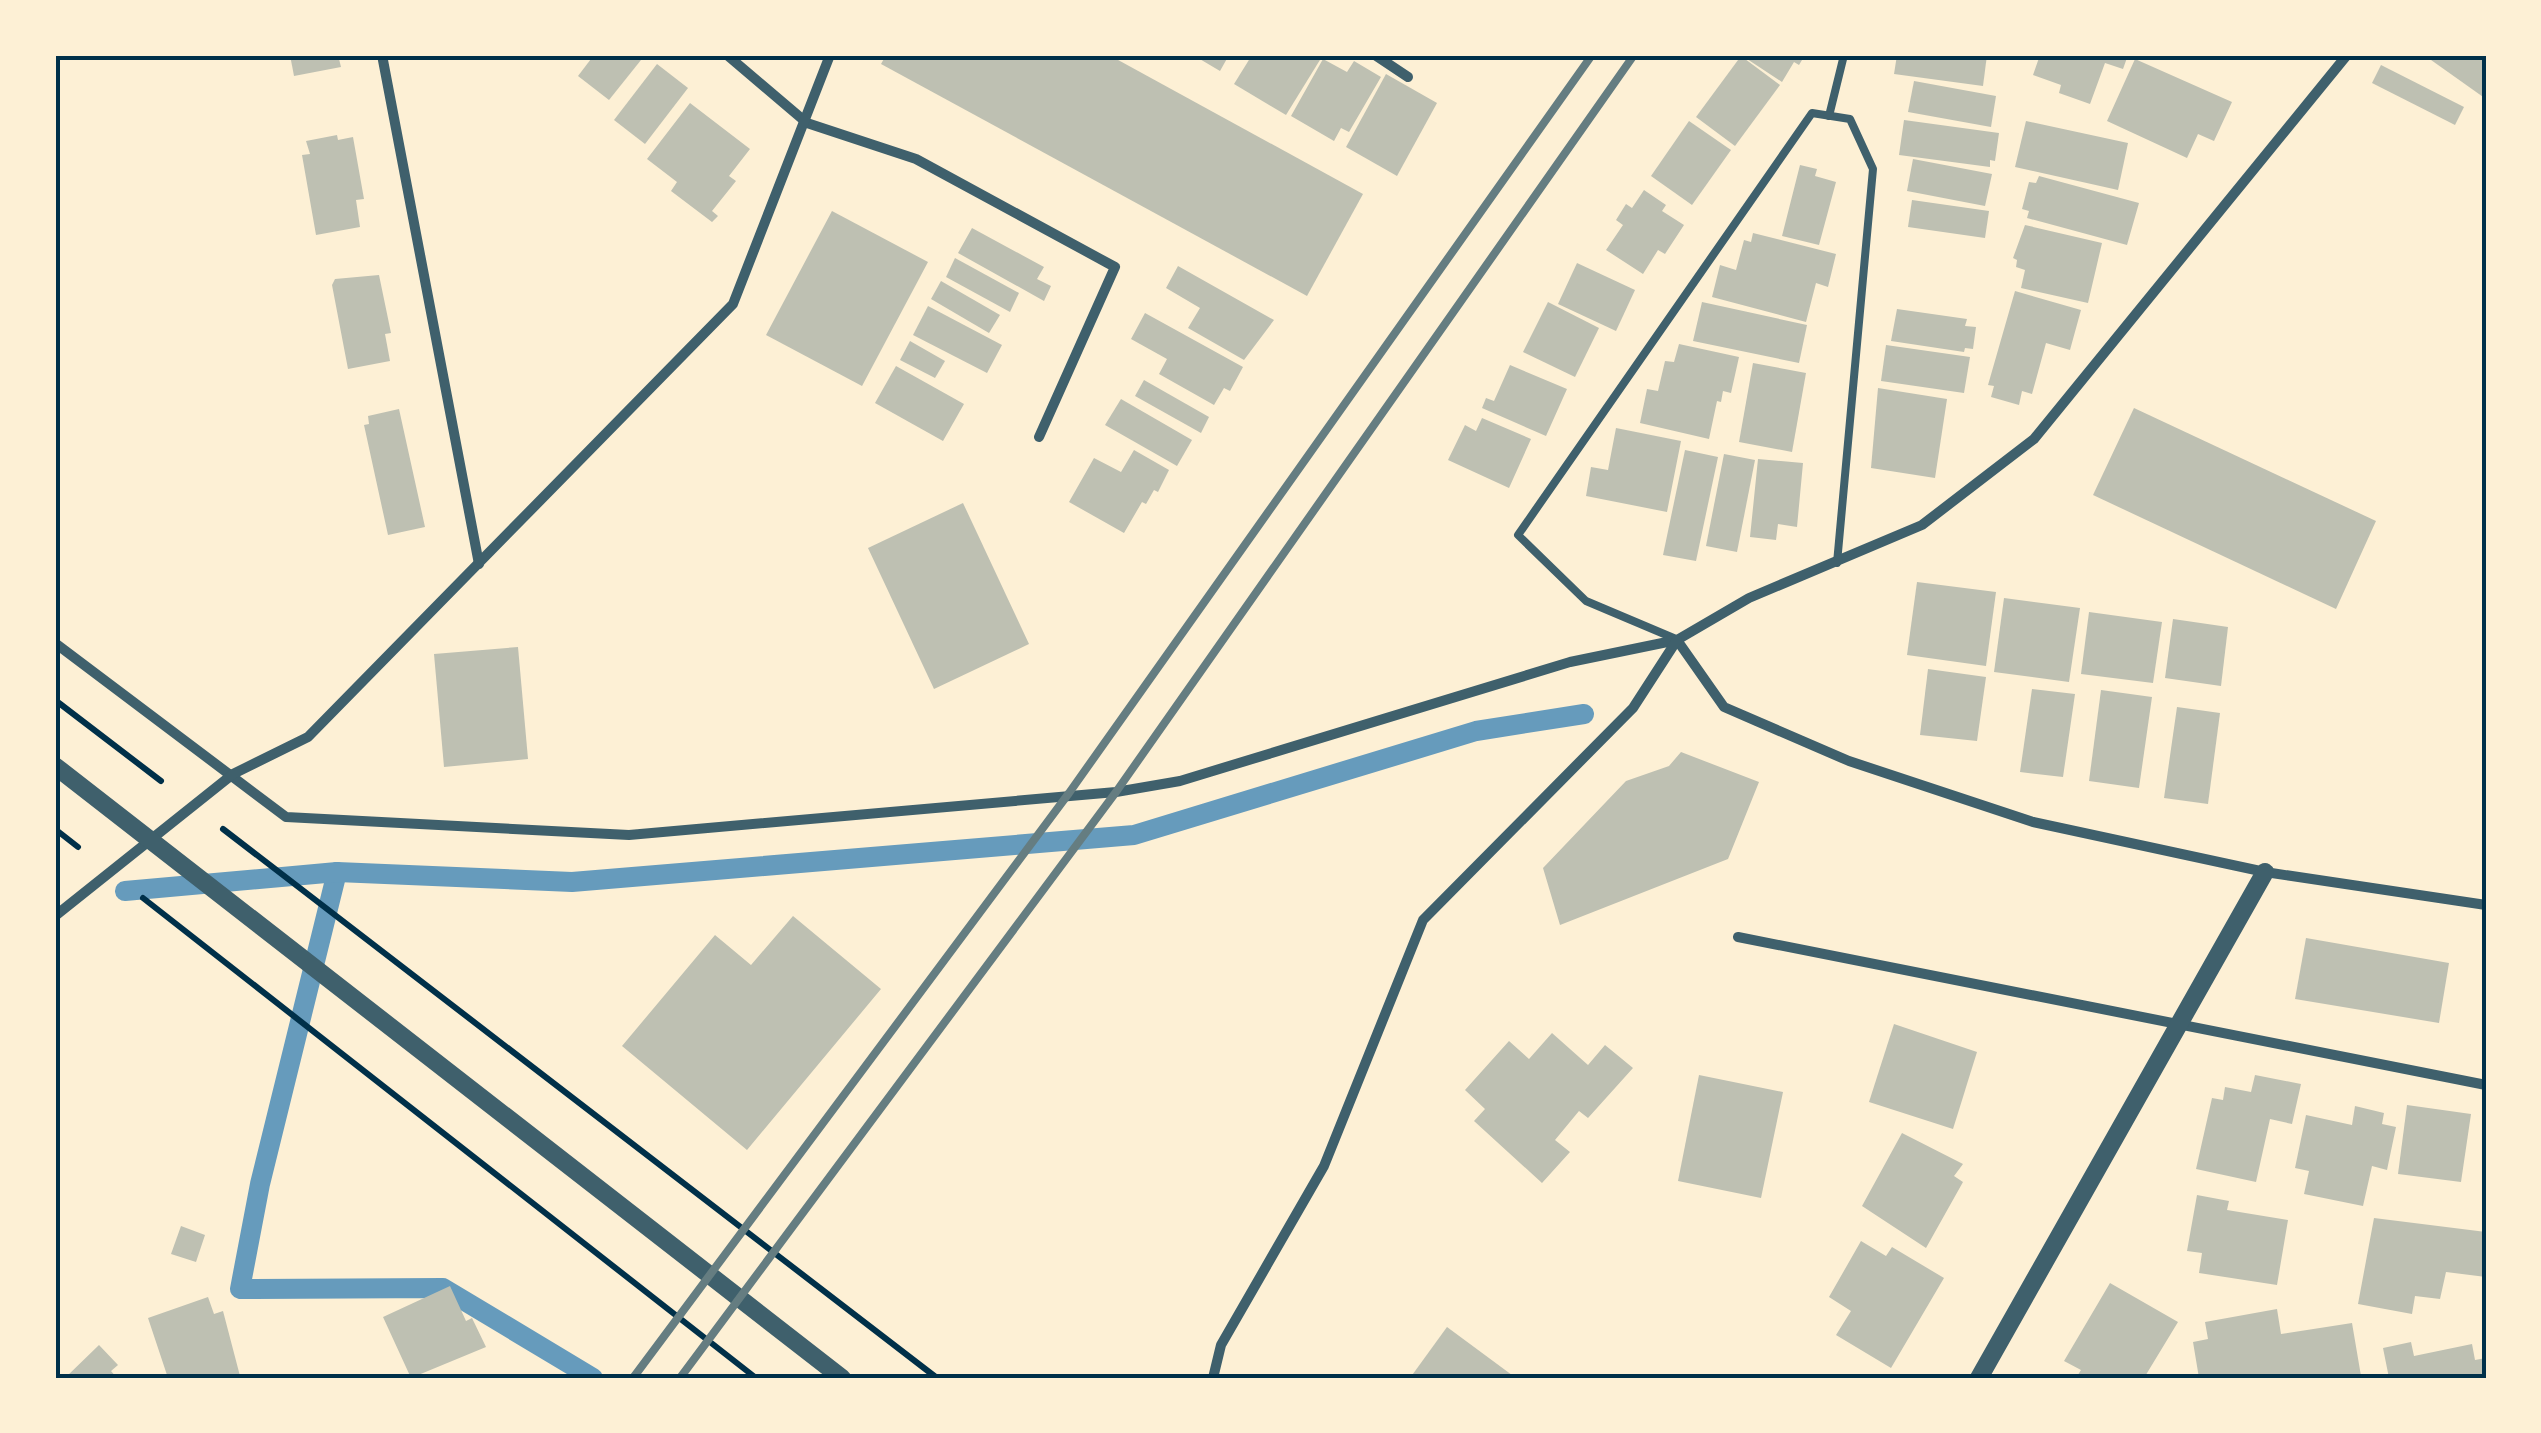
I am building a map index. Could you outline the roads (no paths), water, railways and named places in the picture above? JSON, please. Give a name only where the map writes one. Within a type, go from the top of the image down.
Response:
[{"type":"street","points":[[382,55],[478,564]]},
{"type":"street","points":[[727,55],[808,123],[916,158],[1115,267],[1039,438]]},
{"type":"street","points":[[55,916],[233,774],[308,737],[734,304],[808,123],[830,55]]},
{"type":"street","points":[[1375,55],[1408,77]]},
{"type":"street","points":[[55,643],[286,817],[629,836],[1116,792],[1180,781],[1570,662],[1677,640],[1749,598],[1922,525],[2034,439],[2347,55]]},
{"type":"street","points":[[1677,640],[1724,707],[1848,761],[2033,822],[2265,872],[2486,905]]},
{"type":"street","points":[[1214,1378],[1220,1345],[1324,1166],[1423,920],[1633,708],[1677,640]]},
{"type":"street","points":[[55,766],[842,1378]]},
{"type":"street","points":[[1979,1378],[2265,872]]},
{"type":"street","points":[[1738,936],[2486,1084]]},
{"type":"lane","points":[[1829,116],[1844,55]]},
{"type":"lane","points":[[1677,640],[1586,601],[1518,535],[1812,112],[1850,119],[1873,169],[1836,562]]},
{"type":"waterway","points":[[125,891],[337,872],[572,882],[1134,835],[1476,731],[1584,714]]},
{"type":"waterway","points":[[337,872],[260,1184],[240,1289],[443,1288],[593,1378]]},
{"type":"railway","points":[[633,1378],[1069,793],[1592,55]]},
{"type":"railway","points":[[680,1378],[1116,792],[1634,55]]}]
